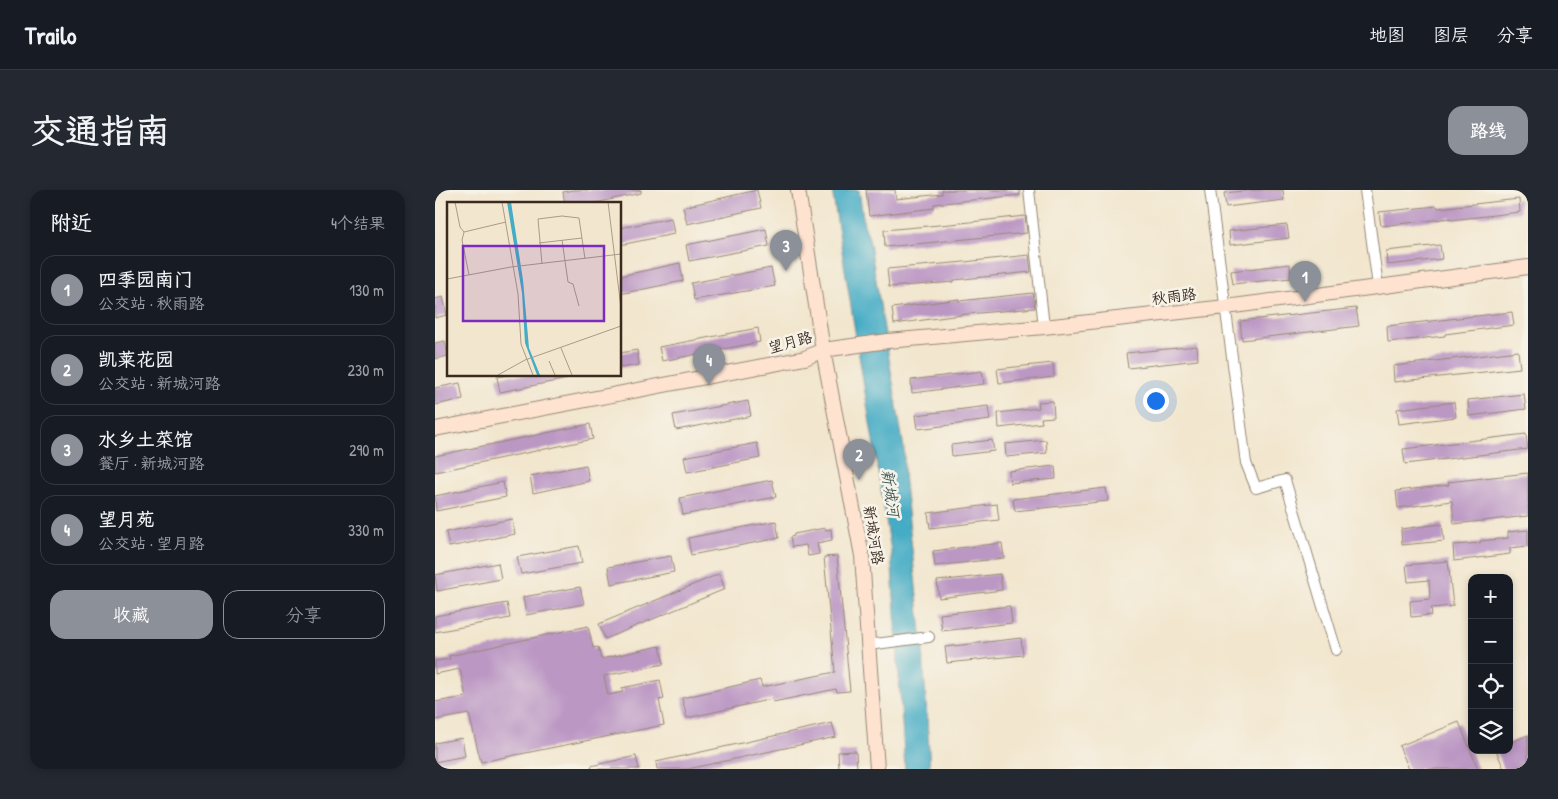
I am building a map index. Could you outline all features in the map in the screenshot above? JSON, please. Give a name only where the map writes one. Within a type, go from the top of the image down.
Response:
[{"type":"street","name":"新城河路","points":[[798,190],[823,350],[862,556],[877,769]]},
{"type":"street","points":[[1029,190],[1045,327]]},
{"type":"street","points":[[1210,190],[1246,463],[1256,488],[1285,480],[1336,650]]},
{"type":"street","points":[[1365,190],[1378,286]]},
{"type":"street","name":"秋雨路","points":[[823,350],[888,340],[1045,327],[1226,307],[1528,267]]},
{"type":"street","name":"望月路","points":[[435,421],[804,348],[823,350]]},
{"type":"street","name":"望月路","points":[[435,429],[805,358],[823,350]]},
{"type":"street","points":[[868,645],[929,637]]},
{"type":"water","name":"新城河","points":[[832,190],[859,190],[864,225],[869,238],[904,449],[904,474],[923,652],[930,769],[905,769],[891,551]]},
{"type":"building","points":[[573,190],[641,190],[641,193],[599,202],[565,202],[563,192]]},
{"type":"building","points":[[757,190],[761,208],[687,224],[683,207]]},
{"type":"building","points":[[866,190],[895,190],[896,199],[942,194],[942,190],[1020,190],[1020,195],[934,204],[934,208],[869,216]]},
{"type":"building","points":[[1253,190],[1283,190],[1284,200],[1226,207],[1224,193]]},
{"type":"building","points":[[1519,199],[1520,212],[1381,226],[1379,212]]},
{"type":"building","points":[[1025,216],[1027,233],[885,247],[884,230]]},
{"type":"building","points":[[671,218],[674,234],[621,245],[621,228]]},
{"type":"building","points":[[1287,225],[1289,238],[1230,245],[1229,231]]},
{"type":"building","points":[[766,229],[769,246],[689,261],[686,245]]},
{"type":"building","points":[[1440,245],[1442,259],[1387,265],[1386,251]]},
{"type":"building","points":[[1029,255],[1031,272],[954,280],[954,282],[889,287],[887,269]]},
{"type":"building","points":[[680,263],[683,281],[621,294],[621,276]]},
{"type":"building","points":[[1290,264],[1291,278],[1233,284],[1231,271]]},
{"type":"building","points":[[771,268],[775,286],[694,300],[691,283]]},
{"type":"building","points":[[1033,293],[1035,308],[968,314],[894,324],[892,308],[959,299],[959,301]]},
{"type":"building","points":[[443,297],[447,315],[435,318],[435,299]]},
{"type":"building","points":[[1356,308],[1359,326],[1242,340],[1240,321]]},
{"type":"building","points":[[1512,312],[1514,325],[1445,334],[1445,336],[1388,342],[1387,326]]},
{"type":"building","points":[[758,328],[760,342],[662,361],[659,347]]},
{"type":"building","points":[[445,341],[447,356],[435,359],[435,343]]},
{"type":"building","points":[[1197,346],[1198,360],[1128,368],[1126,353]]},
{"type":"building","points":[[637,350],[639,365],[621,368],[621,353]]},
{"type":"building","points":[[1518,351],[1520,368],[1394,382],[1393,366]]},
{"type":"building","points":[[1053,363],[1054,377],[999,383],[997,369]]},
{"type":"building","points":[[982,371],[984,384],[912,393],[911,380]]},
{"type":"building","points":[[567,376],[567,379],[500,392],[497,377]]},
{"type":"building","points":[[460,383],[463,399],[435,405],[435,388]]},
{"type":"building","points":[[1524,394],[1526,409],[1469,416],[1468,400]]},
{"type":"building","points":[[748,401],[751,416],[676,430],[673,415]]},
{"type":"building","points":[[1053,401],[1054,417],[1041,418],[1042,423],[999,428],[998,413],[1039,408],[1038,402]]},
{"type":"building","points":[[1454,402],[1456,417],[1399,424],[1397,409]]},
{"type":"building","points":[[988,406],[990,420],[918,429],[916,415]]},
{"type":"building","points":[[590,424],[593,439],[435,472],[435,456]]},
{"type":"building","points":[[1526,434],[1528,449],[1405,464],[1403,449]]},
{"type":"building","points":[[992,440],[994,451],[952,456],[951,445]]},
{"type":"building","points":[[1046,440],[1047,453],[1006,457],[1005,444]]},
{"type":"building","points":[[757,443],[760,458],[687,472],[684,457]]},
{"type":"building","points":[[586,465],[589,481],[533,493],[530,476]]},
{"type":"building","points":[[1055,466],[1056,479],[1010,483],[1009,471]]},
{"type":"building","points":[[1528,473],[1528,516],[1454,524],[1452,501],[1398,508],[1396,491],[1449,485],[1448,482]]},
{"type":"building","points":[[772,480],[776,497],[683,515],[680,498]]},
{"type":"building","points":[[503,482],[506,497],[436,511],[435,496]]},
{"type":"building","points":[[1106,488],[1108,501],[1015,511],[1013,499]]},
{"type":"building","points":[[997,504],[999,520],[930,528],[928,513]]},
{"type":"building","points":[[512,519],[515,534],[449,547],[446,532]]},
{"type":"building","points":[[776,521],[779,538],[691,555],[688,538]]},
{"type":"building","points":[[1442,524],[1444,541],[1402,545],[1401,529]]},
{"type":"building","points":[[825,528],[826,530],[831,529],[832,540],[817,543],[819,554],[808,556],[806,545],[792,547],[790,537],[794,536],[794,534]]},
{"type":"building","points":[[1528,530],[1528,546],[1510,548],[1510,554],[1454,561],[1453,545],[1508,538],[1508,532]]},
{"type":"building","points":[[1002,543],[1004,558],[935,566],[933,551]]},
{"type":"building","points":[[579,546],[582,563],[521,574],[517,557]]},
{"type":"building","points":[[671,556],[674,572],[611,584],[608,567]]},
{"type":"building","points":[[837,556],[850,691],[837,692],[836,689],[773,702],[772,699],[687,718],[682,698],[760,680],[762,687],[835,672],[824,557]]},
{"type":"building","points":[[1448,561],[1453,606],[1431,608],[1432,615],[1411,617],[1410,601],[1430,599],[1429,580],[1408,582],[1406,565]]},
{"type":"building","points":[[498,563],[501,579],[437,591],[435,575]]},
{"type":"building","points":[[719,574],[725,589],[605,639],[599,624]]},
{"type":"building","points":[[1000,574],[1002,590],[939,598],[937,581]]},
{"type":"building","points":[[580,587],[584,604],[526,615],[523,597]]},
{"type":"building","points":[[507,603],[510,618],[435,632],[435,616]]},
{"type":"building","points":[[1010,606],[1012,623],[942,631],[940,614]]},
{"type":"building","points":[[588,626],[593,648],[598,647],[601,659],[660,646],[664,664],[604,676],[608,695],[623,692],[622,688],[660,680],[664,699],[659,700],[664,725],[481,762],[469,714],[435,720],[435,702],[466,697],[460,669],[435,674],[435,661],[450,659],[449,656]]},
{"type":"building","points":[[1021,638],[1023,655],[947,663],[945,647]]},
{"type":"building","points":[[1459,722],[1468,744],[1468,754],[1472,754],[1478,769],[1409,769],[1399,746]]},
{"type":"building","points":[[832,723],[836,737],[688,769],[657,769],[656,762]]},
{"type":"building","points":[[1528,735],[1528,762],[1511,769],[1504,769],[1498,754],[1513,754],[1513,741]]},
{"type":"building","points":[[462,738],[465,756],[435,762],[435,743]]},
{"type":"building","points":[[856,751],[857,769],[839,769],[838,752]]},
{"type":"building","points":[[636,756],[639,769],[592,769],[591,766]]},
{"type":"place","name":"水乡土菜馆","points":[[786,271]]},
{"type":"place","name":"四季园南门","points":[[1305,302]]},
{"type":"place","name":"望月苑","points":[[709,385]]},
{"type":"place","name":"凯莱花园","points":[[859,480]]}]
